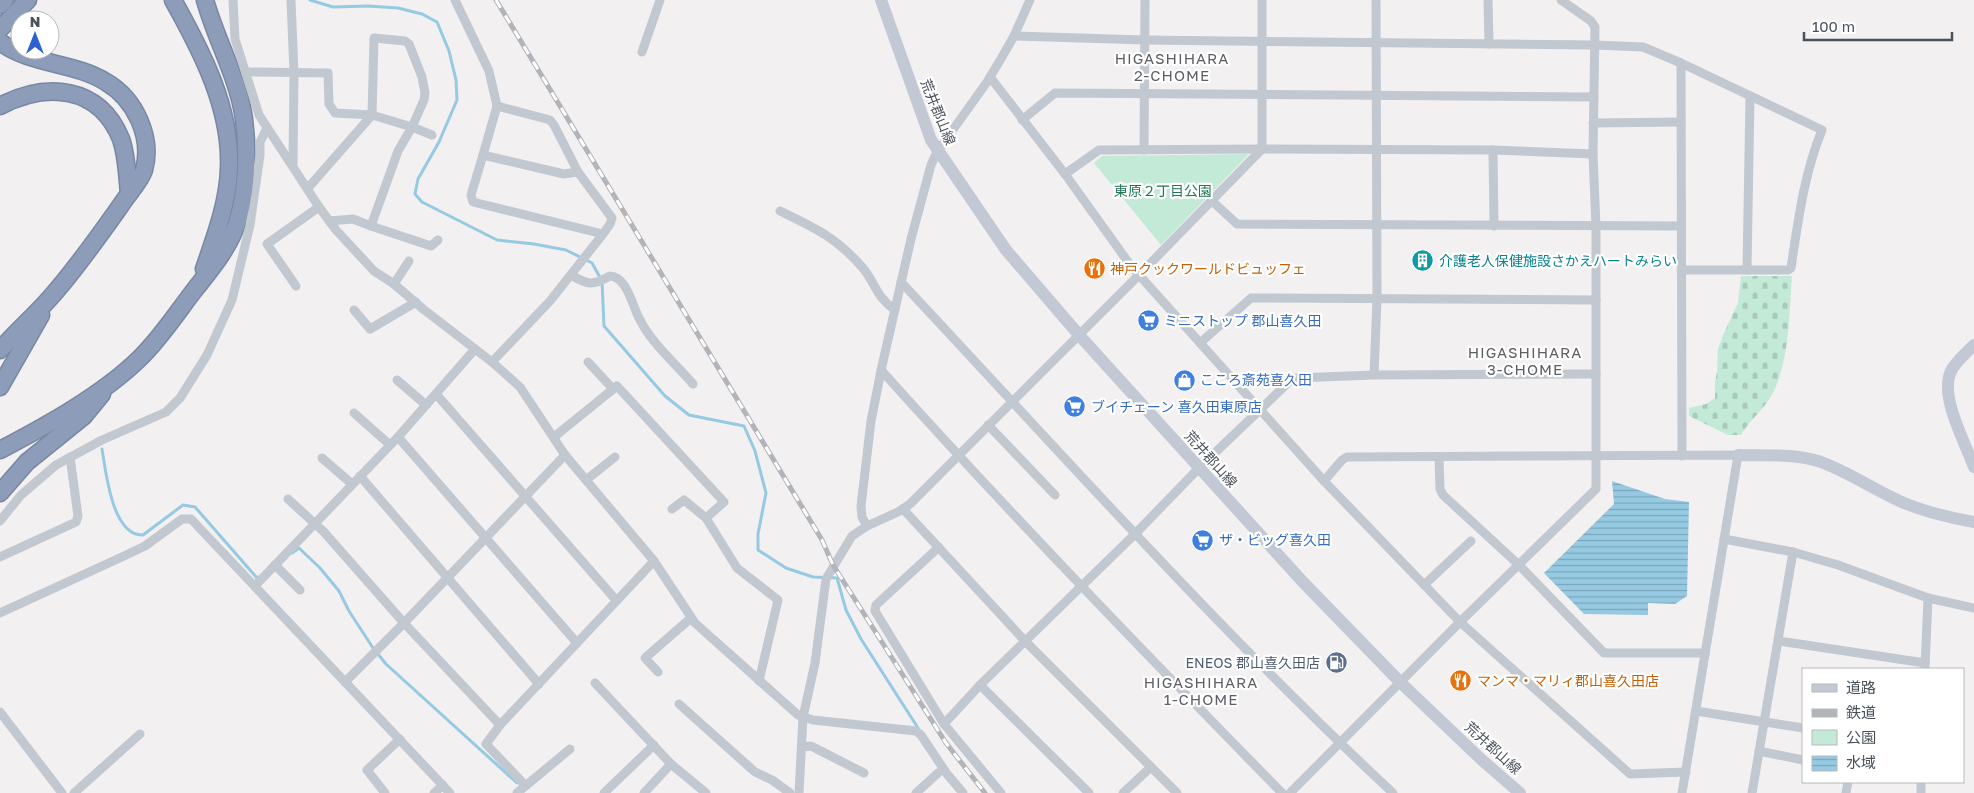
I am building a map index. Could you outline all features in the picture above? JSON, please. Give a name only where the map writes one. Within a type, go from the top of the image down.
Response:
[{"type":"highway","points":[[0,5],[5,0]]},
{"type":"highway","points":[[4,25],[28,0]]},
{"type":"highway","points":[[173,0],[188,26],[210,74],[223,116],[229,152],[229,169],[224,200],[200,283]]},
{"type":"highway","points":[[0,450],[43,427],[111,382],[140,358],[200,283],[228,244],[238,221],[245,182],[244,124],[232,74],[205,0]]},
{"type":"highway","points":[[0,42],[35,58],[88,73],[105,81],[126,98],[142,128],[146,157],[143,172],[104,230],[51,297],[0,350]]},
{"type":"highway","points":[[0,106],[21,97],[48,90],[68,92],[91,102],[108,118],[121,140],[125,154],[129,193]]},
{"type":"highway","points":[[0,386],[51,297]]},
{"type":"highway","points":[[0,493],[27,462],[84,416],[111,382]]},
{"type":"main road","name":"荒井郡山線","points":[[881,0],[931,140],[937,152],[1006,250],[1079,336],[1302,581],[1401,683],[1483,761],[1520,793]]},
{"type":"main road","points":[[1974,345],[1952,370],[1948,386],[1949,401],[1974,466]]},
{"type":"main road","points":[[1738,455],[1793,457],[1818,461],[1903,502],[1974,522]]},
{"type":"street","points":[[232,0],[235,39],[259,115],[329,221],[374,271],[394,284],[492,362],[524,392],[565,455],[654,561],[691,618],[793,712],[804,717],[916,731],[921,735],[963,793]]},
{"type":"street","points":[[291,0],[294,73],[293,166]]},
{"type":"street","points":[[455,0],[489,71],[497,106],[471,195],[473,202],[603,234]]},
{"type":"street","points":[[642,52],[660,0]]},
{"type":"street","points":[[867,526],[862,517],[862,493],[871,421],[901,282],[926,181],[937,152],[990,77],[1014,36],[1030,0]]},
{"type":"street","points":[[1144,150],[1145,0]]},
{"type":"street","points":[[799,793],[804,717],[815,663],[826,579],[852,536],[867,526],[903,509],[1079,336],[1262,149],[1262,0]]},
{"type":"street","points":[[1374,375],[1377,299],[1376,0]]},
{"type":"street","points":[[1488,0],[1489,44]]},
{"type":"street","points":[[1290,793],[1596,489],[1596,227],[1593,154],[1595,27],[1591,21],[1562,0]]},
{"type":"street","points":[[1014,36],[1144,40],[1636,46],[1681,63],[1822,130],[1805,187],[1796,229],[1791,268],[1788,270],[1681,270]]},
{"type":"street","points":[[308,188],[372,115],[374,38],[405,41],[409,44],[422,77],[425,93],[422,108],[398,151],[371,226]]},
{"type":"street","points":[[1681,63],[1682,456]]},
{"type":"street","points":[[246,72],[328,73],[329,104],[332,111],[372,115],[432,135]]},
{"type":"street","points":[[990,77],[1065,174],[1139,275],[1324,481],[1460,622],[1630,774],[1686,772]]},
{"type":"street","points":[[1022,120],[1055,93],[1594,97]]},
{"type":"street","points":[[1747,270],[1750,96]]},
{"type":"street","points":[[492,362],[550,300],[610,224],[610,214],[578,172],[550,120],[497,106]]},
{"type":"street","points":[[1593,123],[1681,122]]},
{"type":"street","points":[[0,521],[10,507],[40,477],[70,457],[102,440],[166,412],[180,398],[207,356],[232,300],[250,226],[260,142],[267,128]]},
{"type":"street","points":[[1065,174],[1099,150],[1493,150],[1593,154]]},
{"type":"street","points":[[1493,150],[1494,226]]},
{"type":"street","points":[[483,155],[564,174],[578,172]]},
{"type":"street","points":[[1212,201],[1236,224],[1681,226]]},
{"type":"street","points":[[296,286],[267,244],[319,207]]},
{"type":"street","points":[[780,211],[819,229],[840,244],[863,268],[884,303],[895,310]]},
{"type":"street","points":[[329,221],[353,219],[431,246],[438,240]]},
{"type":"street","points":[[394,284],[409,261]]},
{"type":"street","points":[[571,275],[588,283],[599,282],[610,276],[618,278],[624,286],[641,322],[693,384]]},
{"type":"street","points":[[901,282],[1135,534],[1339,743],[1393,793]]},
{"type":"street","points":[[1200,343],[1251,298],[1596,300]]},
{"type":"street","points":[[354,310],[370,329],[416,302]]},
{"type":"street","points":[[254,586],[398,437],[475,349]]},
{"type":"street","points":[[588,362],[613,389]]},
{"type":"street","points":[[881,370],[958,456],[1282,793]]},
{"type":"street","points":[[944,724],[980,685],[1135,534],[1199,468],[1260,408],[1295,378],[1374,375],[1596,374]]},
{"type":"street","points":[[397,380],[426,405]]},
{"type":"street","points":[[554,437],[617,386],[724,502],[706,518]]},
{"type":"street","points":[[436,394],[616,600]]},
{"type":"street","points":[[354,413],[390,445]]},
{"type":"street","points":[[988,425],[1056,495]]},
{"type":"street","points":[[398,437],[577,644]]},
{"type":"street","points":[[345,682],[565,455]]},
{"type":"street","points":[[1324,481],[1342,460],[1346,458],[1738,455],[1682,793]]},
{"type":"street","points":[[0,557],[76,522],[78,516],[70,457]]},
{"type":"street","points":[[586,480],[615,457]]},
{"type":"street","points":[[322,458],[352,484]]},
{"type":"street","points":[[1440,458],[1441,492],[1519,565],[1604,653],[1705,653]]},
{"type":"street","points":[[360,476],[539,684]]},
{"type":"street","points":[[288,499],[346,556],[404,623],[500,725]]},
{"type":"street","points":[[672,509],[684,500],[706,518],[737,568],[778,600],[760,681]]},
{"type":"street","points":[[903,509],[1025,641],[1177,793]]},
{"type":"street","points":[[0,613],[145,546],[179,521],[187,518],[191,519],[450,793]]},
{"type":"street","points":[[1724,539],[1793,552],[1838,565],[1928,598],[1974,608]]},
{"type":"street","points":[[1424,585],[1471,541]]},
{"type":"street","points":[[939,547],[876,604],[874,611],[944,724],[1001,793]]},
{"type":"street","points":[[1752,793],[1793,552]]},
{"type":"street","points":[[525,785],[486,744],[500,725],[654,561]]},
{"type":"street","points":[[275,565],[300,590]]},
{"type":"street","points":[[1778,642],[1925,666],[1928,598]]},
{"type":"street","points":[[658,672],[645,658],[691,618]]},
{"type":"street","points":[[595,683],[671,764],[706,793]]},
{"type":"street","points":[[980,685],[1090,793]]},
{"type":"street","points":[[679,704],[754,772],[772,780],[790,793]]},
{"type":"street","points":[[1696,711],[1802,728]]},
{"type":"street","points":[[0,712],[62,793]]},
{"type":"street","points":[[74,793],[140,734]]},
{"type":"street","points":[[386,793],[367,770],[400,739]]},
{"type":"street","points":[[604,793],[654,745]]},
{"type":"street","points":[[802,747],[812,746],[864,773]]},
{"type":"street","points":[[516,793],[570,749]]},
{"type":"street","points":[[1759,751],[1802,760]]},
{"type":"street","points":[[644,793],[671,764]]},
{"type":"street","points":[[1124,793],[1151,767]]},
{"type":"street","points":[[916,793],[938,774]]},
{"type":"street","points":[[434,793],[443,785]]},
{"type":"green space","name":"東原２丁目公園","points":[[1249,154],[1161,245],[1094,163],[1102,156]]},
{"type":"green space","points":[[1741,276],[1792,276],[1789,319],[1786,349],[1774,391],[1767,403],[1741,435],[1728,435],[1689,416],[1689,408],[1706,404],[1715,398],[1718,349],[1738,303]]},
{"type":"water","points":[[1612,481],[1665,499],[1689,502],[1687,596],[1675,604],[1648,603],[1648,615],[1584,614],[1544,573],[1614,504]]},
{"type":"waterway","points":[[310,0],[333,7],[368,6],[398,8],[422,14],[437,22],[449,51],[456,80],[457,100],[439,142],[418,179],[415,194],[422,202],[497,240],[566,250],[592,263],[602,281],[604,326],[665,396],[689,415],[744,426],[755,451],[766,493],[758,534],[758,550],[786,568],[813,577],[837,578],[846,610],[861,639],[918,728]]},
{"type":"waterway","points":[[102,449],[112,501],[124,525],[133,533],[143,535],[183,505],[195,507],[258,577]]},
{"type":"waterway","points":[[292,553],[299,548],[320,568],[339,591],[349,611],[373,648],[386,664],[517,783]]},
{"type":"railway","points":[[496,0],[822,540],[833,565],[946,743],[985,793]]},
{"type":"place","name":"介護老人保健施設さかえハートみらい","points":[[1423,261]]},
{"type":"place","name":"神戸クックワールドビュッフェ","points":[[1094,269]]},
{"type":"place","name":"ミニストップ 郡山喜久田","points":[[1148,321]]},
{"type":"place","name":"こころ斎苑喜久田","points":[[1184,380]]},
{"type":"place","name":"ブイチェーン 喜久田東原店","points":[[1075,407]]},
{"type":"place","name":"ザ・ビッグ喜久田","points":[[1203,540]]},
{"type":"place","name":"ENEOS 郡山喜久田店","points":[[1336,663]]},
{"type":"place","name":"マンマ・マリィ郡山喜久田店","points":[[1461,681]]},
{"type":"district","name":"HIGASHIHARA 2-CHOME","points":[[1172,68]]},
{"type":"district","name":"HIGASHIHARA 3-CHOME","points":[[1525,362]]},
{"type":"district","name":"HIGASHIHARA 1-CHOME","points":[[1201,692]]}]
